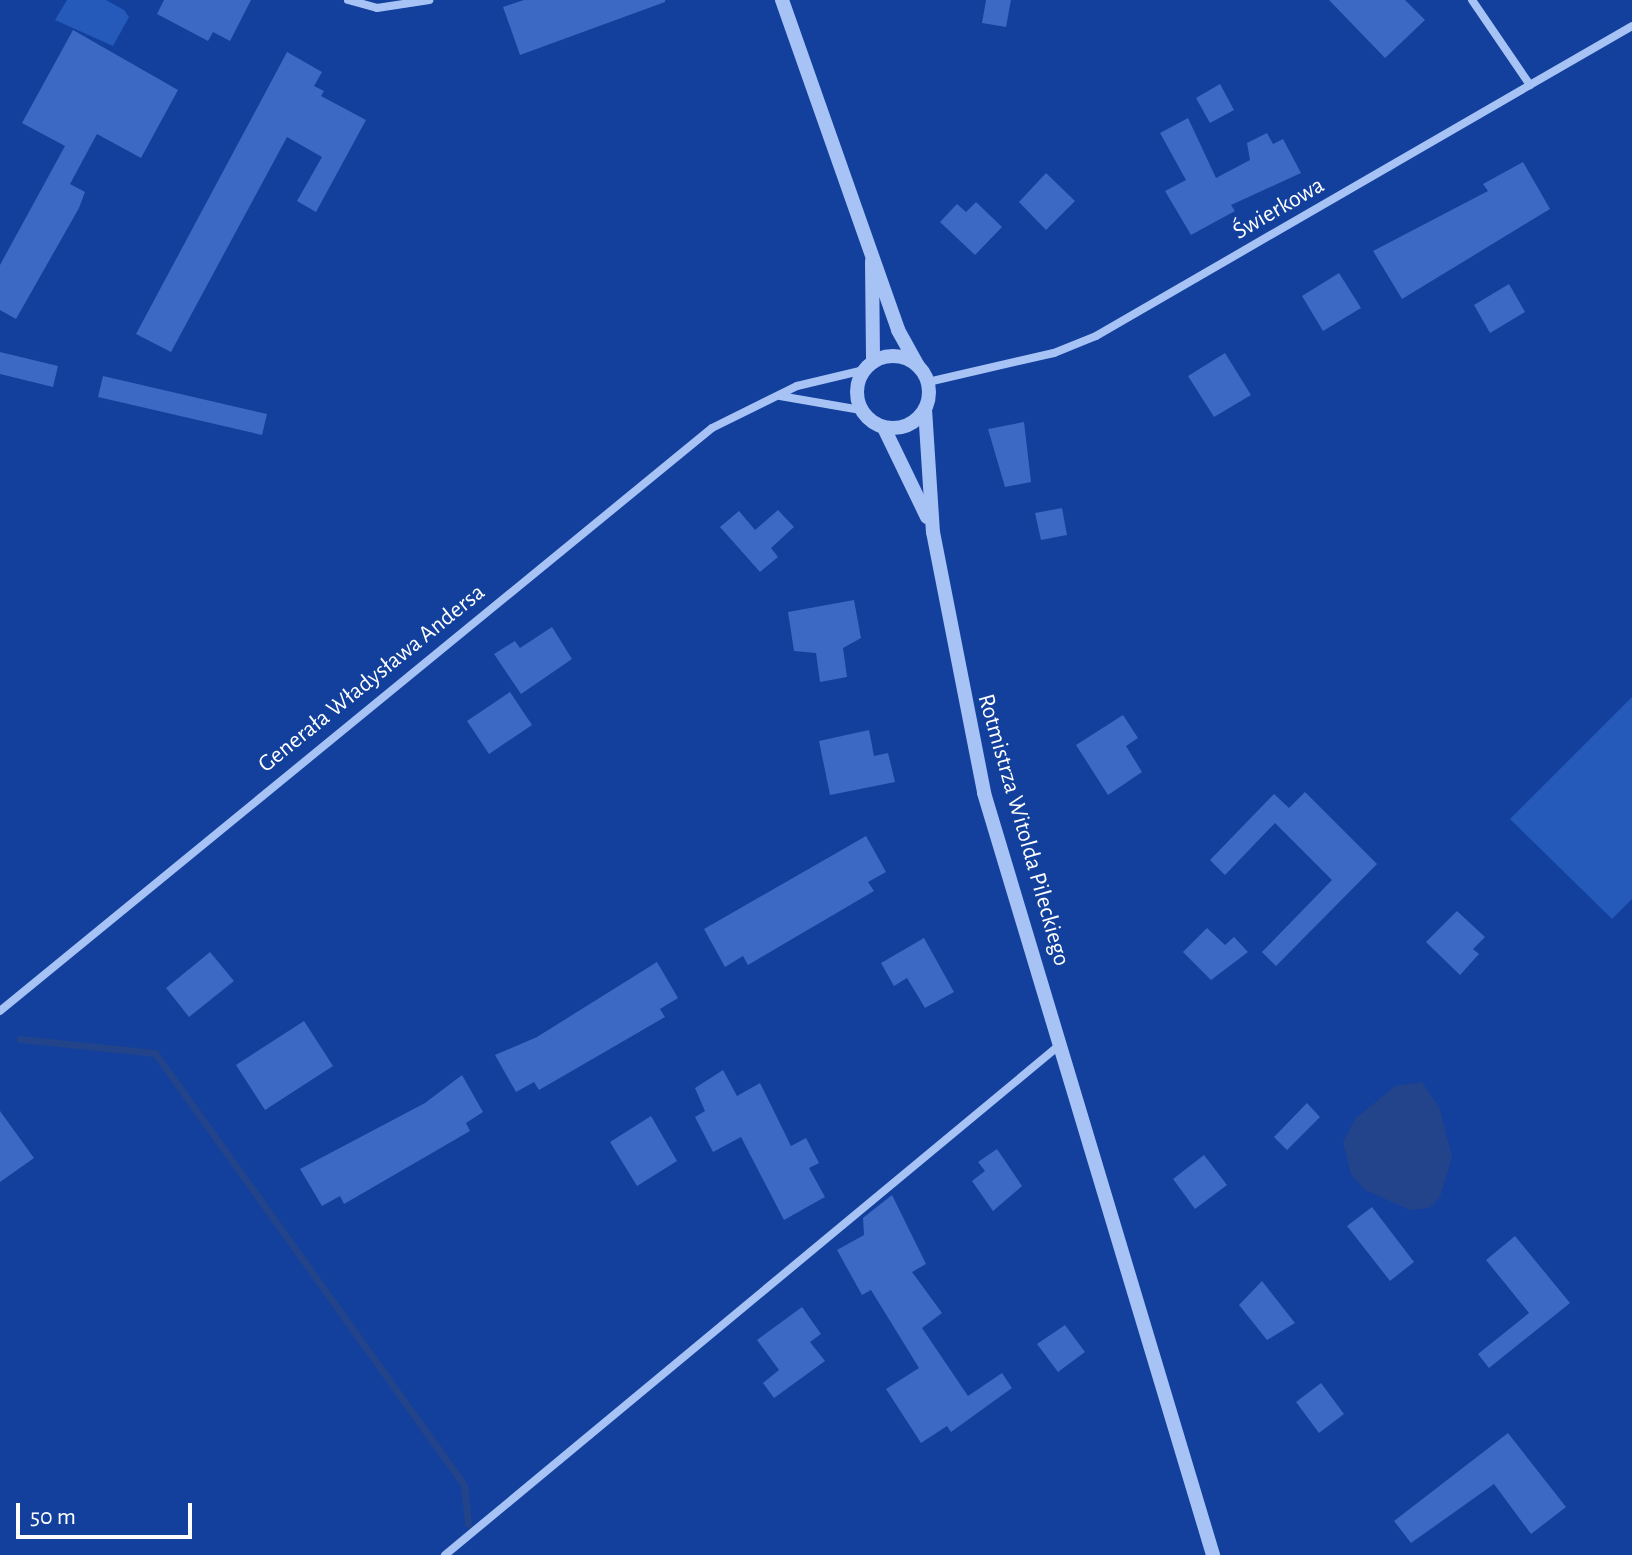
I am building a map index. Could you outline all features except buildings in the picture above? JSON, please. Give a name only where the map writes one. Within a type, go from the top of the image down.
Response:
[{"type":"street","points":[[348,0],[377,8],[429,0]]},
{"type":"street","points":[[780,396],[861,410],[884,428],[908,426],[925,409],[928,382],[898,330],[872,248],[782,0]]},
{"type":"street","points":[[1472,0],[1530,85]]},
{"type":"street","name":"Świerkowa","points":[[928,382],[1054,353],[1096,336],[1632,26]]},
{"type":"street","points":[[861,410],[856,392],[869,366],[872,248]]},
{"type":"street","points":[[869,366],[896,356],[918,366]]},
{"type":"street","name":"Generała Władysława Andersa","points":[[0,1011],[712,428],[780,396],[869,366]]},
{"type":"street","name":"Rotmistrza Witolda Pileckiego","points":[[925,409],[933,532],[984,793],[1213,1555]]},
{"type":"street","name":"Rotmistrza Witolda Pileckiego","points":[[884,428],[933,532]]},
{"type":"street","points":[[445,1555],[1061,1043]]},
{"type":"shaded area","points":[[67,0],[106,0],[124,10],[129,17],[113,46],[55,20]]},
{"type":"shaded area","points":[[1632,697],[1632,899],[1612,919],[1510,819]]},
{"type":"shaded area","points":[[1422,1082],[1439,1107],[1452,1157],[1440,1197],[1429,1208],[1410,1210],[1365,1190],[1351,1174],[1343,1142],[1356,1118],[1395,1086]]},
{"type":"waterway","points":[[20,1039],[155,1053],[464,1485],[468,1524]]}]
